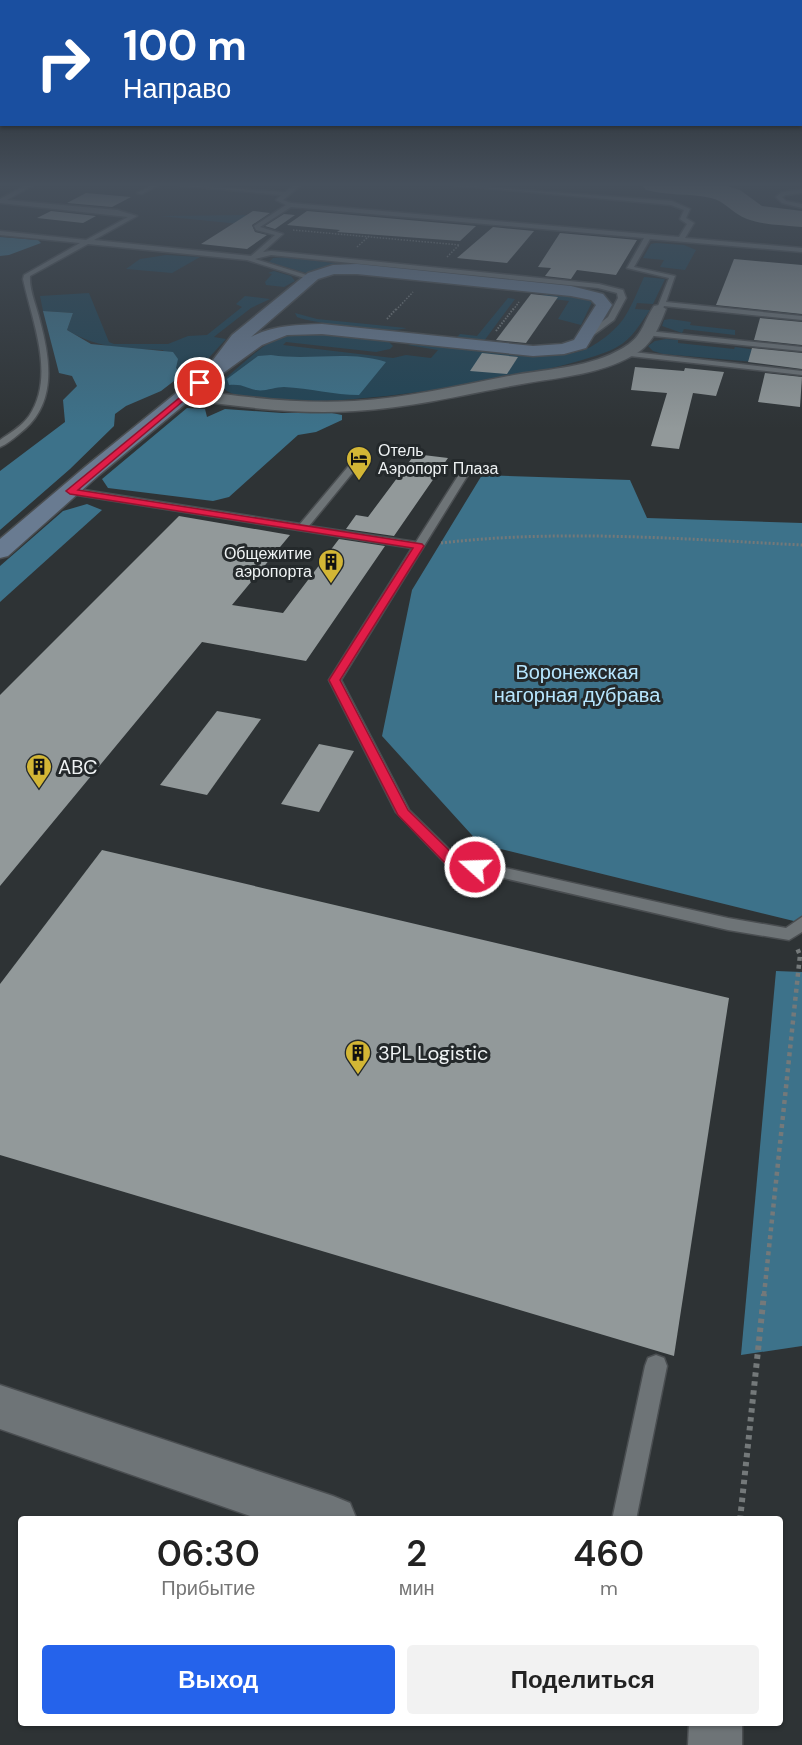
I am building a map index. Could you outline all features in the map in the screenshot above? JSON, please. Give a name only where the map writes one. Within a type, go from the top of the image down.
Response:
[{"type":"main road","points":[[0,551],[213,372],[267,335],[287,330],[322,329],[533,351],[564,349],[580,344],[584,340],[604,305],[597,297],[581,292],[351,269],[326,271],[311,278],[238,339],[213,372]]},
{"type":"main road","points":[[282,302],[282,315],[287,319],[322,329]]},
{"type":"street","points":[[186,394],[280,405],[354,406],[413,399],[574,369],[624,353],[636,346],[648,333],[661,307]]},
{"type":"street","points":[[0,1407],[321,1516]]},
{"type":"street","points":[[715,1745],[716,1726]]},
{"type":"lane","points":[[0,444],[31,419],[38,408],[43,391],[44,356],[26,276],[43,266]]},
{"type":"lane","points":[[271,266],[311,278]]},
{"type":"lane","points":[[398,266],[599,286],[620,292],[622,298],[611,318],[584,340]]},
{"type":"lane","points":[[422,266],[432,270]]},
{"type":"lane","points":[[631,266],[630,268],[673,276],[661,307],[802,318]]},
{"type":"lane","points":[[648,333],[802,349]]},
{"type":"lane","points":[[624,353],[802,373]]},
{"type":"lane","points":[[302,528],[360,458]]},
{"type":"lane","points":[[466,470],[334,680],[403,812],[452,861],[728,924],[789,934],[802,923]]},
{"type":"lane","points":[[70,491],[419,546]]},
{"type":"lane","points":[[625,1516],[656,1366]]},
{"type":"path","points":[[419,546],[485,538],[616,535],[802,546]]},
{"type":"path","points":[[740,1516],[800,955],[789,934]]},
{"type":"shaded area","points":[[130,266],[183,266],[172,273],[126,269]]},
{"type":"shaded area","points":[[284,266],[335,266],[321,268],[306,273]]},
{"type":"shaded area","points":[[660,266],[687,266],[685,270]]},
{"type":"shaded area","points":[[274,271],[291,276],[295,281],[284,287],[266,285],[265,282],[272,274],[268,273]]},
{"type":"shaded area","points":[[644,277],[665,279],[653,304],[637,303],[635,309],[650,310],[622,344],[588,358],[540,371],[413,393],[348,400],[290,402],[246,398],[221,386],[221,382],[265,345],[283,336],[296,334],[339,335],[389,342],[393,346],[390,349],[376,352],[286,342],[283,345],[393,358],[406,355],[431,358],[438,350],[408,345],[414,343],[525,355],[568,354],[584,350],[600,341],[621,323]]},
{"type":"shaded area","points":[[89,293],[109,342],[114,344],[168,344],[188,336],[207,335],[242,307],[236,304],[245,296],[270,299],[251,308],[215,336],[226,339],[194,374],[188,374],[172,364],[163,350],[102,345],[67,330],[73,313],[43,311],[40,296]]},
{"type":"shaded area","points":[[564,294],[587,298],[592,302],[581,325],[558,319],[569,301],[530,296]]},
{"type":"shaded area","points":[[508,298],[515,299],[484,341],[457,337],[460,334],[477,336]]},
{"type":"shaded area","points":[[295,313],[317,319],[406,328],[386,330],[334,325],[297,317]]},
{"type":"shaded area","points":[[664,320],[691,322],[690,325],[735,330],[735,335],[684,329],[682,333],[662,326]]},
{"type":"shaded area","points":[[678,340],[678,343],[758,350],[754,362],[663,354],[653,351],[648,346],[655,341]]},
{"type":"green space","points":[[43,311],[73,313],[67,330],[91,344],[173,352],[178,359],[176,368],[183,374],[161,391],[126,406],[115,414],[114,426],[70,469],[0,530],[0,471],[65,422],[63,400],[77,386],[72,376],[59,373]]},
{"type":"green space","points":[[258,356],[343,356],[372,358],[386,362],[359,395],[284,387],[259,390],[229,385],[227,379]]},
{"type":"green space","points":[[187,408],[205,409],[207,417],[225,409],[282,413],[327,412],[342,415],[342,420],[316,432],[298,435],[229,497],[213,501],[108,488],[102,479]]},
{"type":"green space","name":"Воронежская нагорная дубрава","points":[[482,475],[630,480],[647,518],[802,523],[802,923],[480,844],[382,736],[412,590]]},
{"type":"green space","points":[[87,504],[102,510],[0,602],[0,566],[63,511]]},
{"type":"green space","points":[[776,971],[802,972],[802,1346],[741,1355]]},
{"type":"building","points":[[621,266],[616,275],[577,270],[571,279],[545,276],[551,268],[538,267]]},
{"type":"building","points":[[731,266],[802,266],[802,314],[716,305]]},
{"type":"building","points":[[531,294],[558,297],[526,343],[496,340]]},
{"type":"building","points":[[760,318],[802,322],[802,345],[754,340]]},
{"type":"building","points":[[752,348],[802,353],[802,369],[748,362]]},
{"type":"building","points":[[482,353],[518,357],[507,374],[470,371]]},
{"type":"building","points":[[635,367],[684,371],[685,368],[724,372],[716,396],[693,393],[679,449],[651,446],[667,393],[631,390]]},
{"type":"building","points":[[765,373],[802,377],[800,407],[758,402]]},
{"type":"building","points":[[415,454],[448,458],[394,536],[346,529],[356,515],[368,517]]},
{"type":"building","name":"ABC","points":[[179,516],[290,535],[232,605],[283,613],[339,539],[385,546],[306,661],[202,642],[0,886],[0,695]]},
{"type":"building","points":[[217,711],[261,719],[207,795],[160,785]]},
{"type":"building","points":[[319,744],[354,751],[319,812],[281,804]]},
{"type":"building","name":"3PL Logistic","points":[[102,850],[729,998],[674,1356],[0,1155],[0,984]]},
{"type":"place","name":"Отель Аэропорт Плаза","points":[[359,482]]},
{"type":"place","name":"Общежитие аэропорта","points":[[331,585]]},
{"type":"place","name":"ABC","points":[[39,790]]},
{"type":"place","name":"3PL Logistic","points":[[358,1076]]},
{"type":"route","points":[[200,383],[70,491],[419,546],[334,680],[403,812],[452,861],[475,867]]}]
